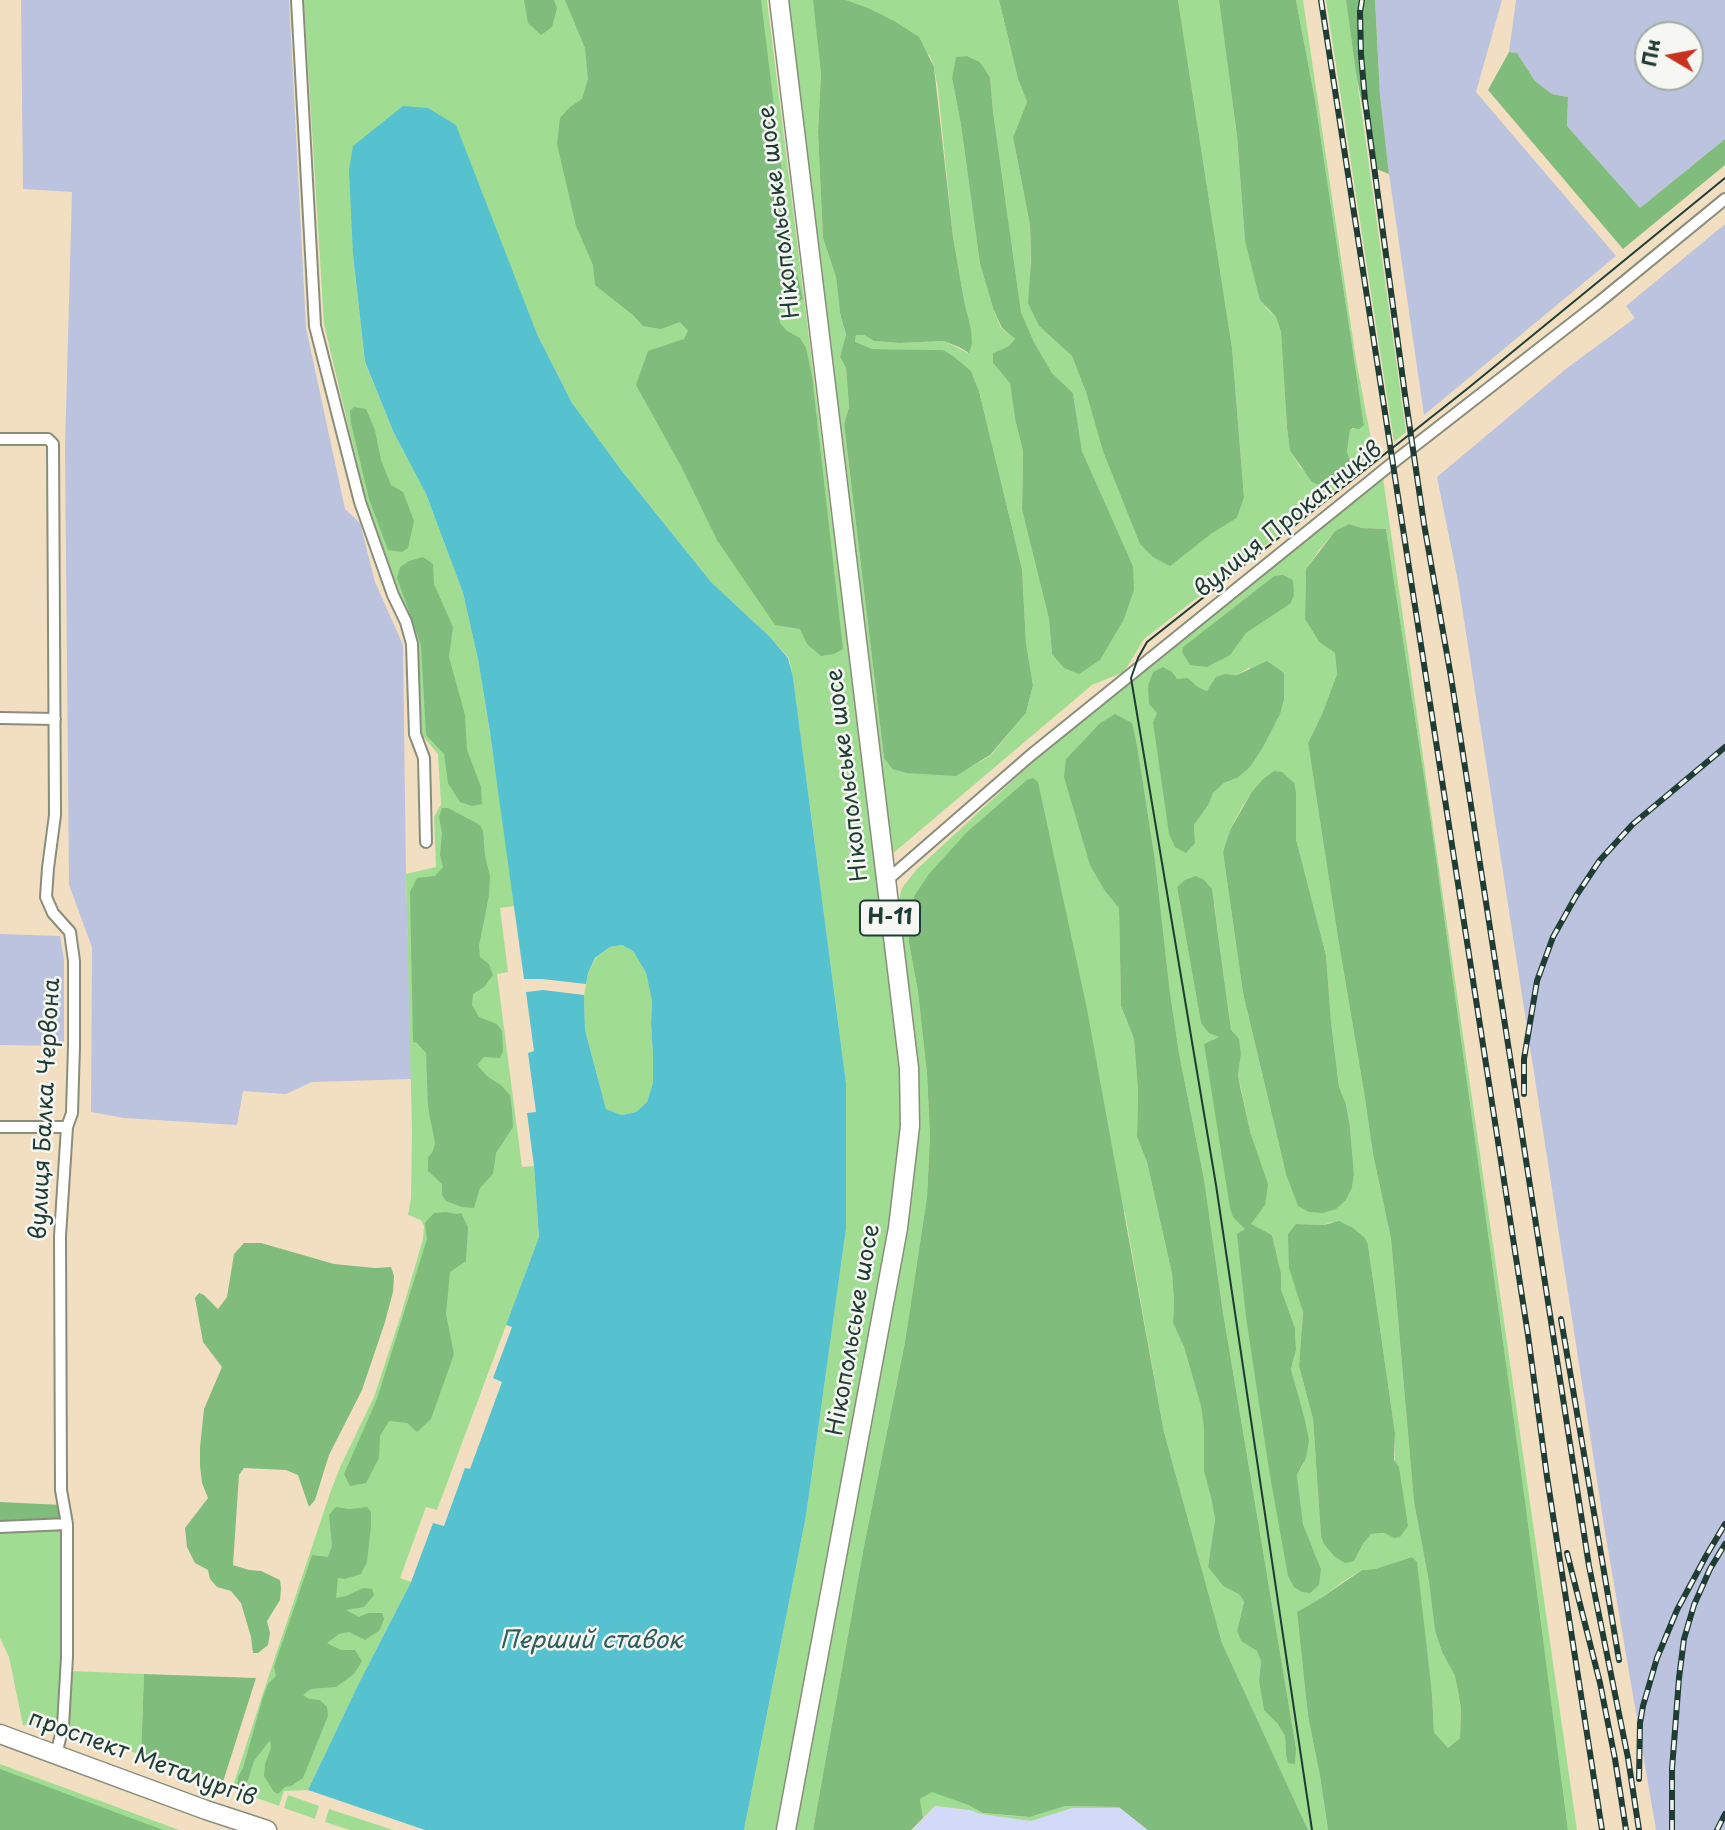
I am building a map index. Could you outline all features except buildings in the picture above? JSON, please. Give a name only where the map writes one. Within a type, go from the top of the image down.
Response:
[{"type":"main road","name":"Нікопольське шосе","points":[[779,0],[909,1068],[910,1126],[898,1228],[786,1830]]},
{"type":"main road","name":"проспект Металургів","points":[[0,1734],[267,1830]]},
{"type":"street","points":[[297,0],[315,326],[360,502],[412,644],[415,734],[424,758],[426,842]]},
{"type":"street","name":"вулиця Прокатників","points":[[886,881],[1031,755],[1395,461],[1725,200]]},
{"type":"street","name":"вулиця Балка Червона","points":[[0,439],[48,439],[53,444],[55,815],[46,897],[53,913],[70,932],[74,961],[75,1046],[72,1113],[66,1127],[60,1236],[61,1490],[67,1524],[67,1657],[63,1726],[56,1755]]},
{"type":"street","points":[[0,719],[55,719]]},
{"type":"street","points":[[0,1127],[66,1127]]},
{"type":"street","points":[[0,1527],[67,1524]]},
{"type":"shaded area","points":[[21,0],[289,0],[306,328],[345,509],[360,523],[375,582],[403,645],[412,1079],[312,1082],[286,1094],[243,1091],[237,1125],[124,1118],[91,1112],[92,947],[69,885],[65,448],[72,192],[23,189]]},
{"type":"shaded area","points":[[1375,0],[1502,0],[1476,92],[1616,256],[1424,415],[1389,174],[1380,95]]},
{"type":"shaded area","points":[[1516,0],[1725,0],[1725,139],[1640,208],[1567,126],[1568,97],[1552,94],[1535,81],[1517,53],[1509,52]]},
{"type":"shaded area","points":[[1725,224],[1725,1830],[1656,1830],[1605,1532],[1458,581],[1437,477],[1567,368],[1635,318],[1626,306]]},
{"type":"shaded area","points":[[0,934],[60,936],[64,960],[64,1046],[0,1045]]},
{"type":"shaded area","points":[[935,1806],[1031,1820],[1072,1808],[1120,1808],[1148,1830],[912,1830]]},
{"type":"green space","points":[[304,0],[767,0],[900,1070],[900,1126],[889,1226],[779,1830],[744,1830],[806,1516],[846,1229],[846,1083],[789,658],[711,582],[622,471],[572,403],[537,334],[353,255],[365,363],[393,431],[426,494],[463,593],[478,658],[515,906],[500,908],[508,972],[497,974],[522,1167],[534,1166],[539,1237],[437,1510],[426,1507],[400,1578],[411,1582],[308,1790],[284,1791],[279,1806],[232,1789],[330,1493],[374,1397],[423,1239],[424,1226],[421,1220],[408,1215],[411,1198],[412,1131],[406,874],[436,867],[434,817],[441,804],[438,754],[422,735],[418,645],[366,500],[324,324]]},
{"type":"green space","points":[[524,0],[554,0],[557,8],[552,27],[541,35],[528,23]]},
{"type":"green space","points":[[565,0],[761,0],[792,254],[803,299],[795,303],[788,301],[779,307],[780,323],[787,331],[800,338],[806,348],[812,376],[843,649],[834,654],[821,656],[807,644],[800,629],[775,625],[717,540],[681,466],[636,385],[648,351],[684,339],[688,331],[680,322],[661,329],[643,326],[595,285],[593,265],[576,226],[557,144],[560,118],[582,99],[588,79],[585,48]]},
{"type":"green space","points":[[786,0],[813,0],[815,9],[821,73],[818,132],[823,238],[836,277],[846,336],[840,357],[846,368],[849,407],[844,424],[884,758],[892,769],[955,776],[990,756],[1026,713],[1033,685],[1026,643],[1022,569],[979,391],[971,371],[943,350],[872,349],[855,343],[856,335],[864,335],[874,341],[899,343],[944,341],[968,353],[971,329],[953,237],[938,89],[930,56],[846,0],[999,0],[1018,79],[1027,102],[1013,137],[1030,225],[1031,274],[1039,326],[1072,356],[1087,395],[1211,534],[1237,518],[1244,496],[1232,348],[1178,0],[1219,0],[1237,136],[1245,241],[1266,308],[1276,317],[1281,332],[1290,451],[1300,467],[1319,485],[1348,469],[1350,430],[1364,425],[1315,100],[1296,0],[1303,0],[1356,360],[1375,460],[1144,639],[1124,672],[1092,685],[891,855]],"holes":[[[967,56],[980,62],[990,77],[1021,312],[1052,373],[1073,393],[1082,451],[1133,566],[1052,654],[1049,619],[1022,510],[1023,451],[1010,382],[993,363],[993,353],[1009,346],[1015,339],[1001,328],[980,264],[952,78],[956,58]]]},
{"type":"green space","points":[[813,0],[846,0],[894,21],[919,37],[934,67],[953,237],[972,344],[969,353],[944,341],[899,343],[874,341],[864,335],[856,335],[855,342],[872,349],[943,350],[971,371],[979,391],[1022,569],[1026,643],[1033,685],[1026,713],[990,755],[956,776],[907,773],[892,769],[884,758],[844,424],[849,407],[846,368],[840,357],[846,335],[840,313],[836,277],[823,238],[818,132],[821,73]]},
{"type":"green space","points":[[999,0],[1178,0],[1232,348],[1244,497],[1237,518],[1211,534],[1170,566],[1153,557],[1140,544],[1103,451],[1087,395],[1072,356],[1039,326],[1028,303],[1030,225],[1013,137],[1027,102],[1018,79]]},
{"type":"green space","points":[[1219,0],[1296,0],[1315,100],[1364,425],[1350,430],[1348,469],[1319,485],[1312,482],[1290,451],[1281,332],[1276,317],[1260,300],[1245,241],[1237,136]]},
{"type":"green space","points":[[1326,0],[1346,0],[1406,432],[1394,442]]},
{"type":"green space","points":[[1346,0],[1375,0],[1380,95],[1389,174],[1374,168],[1356,73]]},
{"type":"green space","points":[[1509,52],[1517,53],[1535,81],[1552,94],[1568,97],[1567,126],[1640,208],[1725,139],[1725,165],[1623,249],[1488,90]]},
{"type":"green space","points":[[967,56],[980,62],[990,77],[1021,312],[1052,373],[1073,393],[1082,451],[1133,566],[1134,590],[1124,619],[1100,660],[1079,674],[1064,668],[1052,654],[1049,619],[1022,510],[1023,451],[1010,383],[993,363],[993,353],[1009,346],[1015,339],[1002,328],[980,264],[952,78],[956,57]]},
{"type":"green space","points":[[354,407],[366,409],[391,485],[403,492],[414,521],[408,548],[402,552],[388,550],[369,499],[351,423],[350,411]]},
{"type":"green space","points":[[1383,478],[1577,1830],[1568,1830],[1431,822],[1386,529],[1362,528],[1349,524],[1335,531],[1306,569],[1305,619],[1319,642],[1335,653],[1337,674],[1308,743],[1373,1154],[1391,1239],[1414,1502],[1435,1631],[1442,1652],[1455,1676],[1461,1708],[1460,1738],[1448,1748],[1434,1732],[1432,1694],[1412,1557],[1375,1569],[1362,1570],[1347,1579],[1297,1612],[1308,1716],[1328,1830],[1308,1830],[1222,1643],[1164,1432],[1125,1213],[909,943],[918,992],[927,1074],[930,1136],[927,1197],[905,1342],[864,1546],[813,1830],[796,1830],[904,1229],[897,907],[902,888],[916,870],[1035,760]],"holes":[[[1274,576],[1290,604],[1246,633],[1182,652],[1183,647]],[[1250,667],[1237,778],[1224,783],[1213,793],[1209,804],[1194,825],[1195,843],[1153,722],[1157,713],[1188,678],[1207,691],[1226,674],[1237,675]],[[1131,723],[1137,745],[1155,860],[1179,1053],[1204,1179],[1223,1311],[1296,1748],[1294,1763],[1289,1763],[1286,1755],[1285,1736],[1264,1709],[1259,1681],[1261,1662],[1257,1651],[1241,1641],[1237,1631],[1244,1602],[1240,1595],[1223,1586],[1208,1567],[1215,1519],[1201,1405],[1184,1347],[1173,1323],[1172,1274],[1147,1162],[1137,1137],[1138,1091],[1134,1039],[1121,1006],[1119,908],[1066,759],[1099,724]],[[1262,780],[1296,792],[1296,839],[1326,955],[1339,1087],[1346,1104],[1350,1127],[1354,1174],[1352,1188],[1346,1200],[1286,1174],[1243,993],[1223,852],[1230,830],[1242,807]],[[1177,887],[1214,902],[1231,1030],[1241,1054],[1238,1075],[1251,1135],[1250,1224],[1272,1235],[1281,1273],[1281,1289],[1295,1328],[1296,1350],[1291,1369],[1304,1416],[1303,1465],[1297,1475],[1303,1524],[1321,1569],[1269,1470],[1246,1229],[1213,1039],[1220,1038],[1201,1023]],[[1331,1222],[1368,1245],[1395,1433],[1394,1538],[1384,1533],[1371,1534],[1354,1561],[1321,1536],[1313,1419],[1299,1366],[1303,1312],[1297,1292],[1296,1224],[1324,1225]]]},
{"type":"green space","points":[[1349,524],[1362,528],[1386,529],[1431,822],[1568,1830],[1328,1830],[1308,1716],[1297,1612],[1362,1570],[1375,1569],[1412,1557],[1417,1562],[1434,1732],[1448,1748],[1460,1738],[1461,1708],[1455,1676],[1442,1652],[1435,1631],[1414,1502],[1391,1239],[1373,1154],[1308,743],[1337,674],[1335,653],[1319,642],[1305,619],[1306,569],[1335,531]]},
{"type":"green space","points":[[423,557],[433,564],[434,584],[453,627],[449,657],[465,715],[467,750],[481,787],[482,804],[472,806],[460,802],[448,783],[444,754],[426,735],[421,645],[397,578],[400,567]]},
{"type":"green space","points":[[1283,575],[1293,580],[1294,595],[1290,604],[1246,633],[1230,655],[1207,667],[1190,665],[1182,652],[1183,647],[1274,576]]},
{"type":"green space","points":[[1267,661],[1284,673],[1284,699],[1280,714],[1250,767],[1213,793],[1209,804],[1194,825],[1195,843],[1186,853],[1175,847],[1169,834],[1153,722],[1157,713],[1149,704],[1148,686],[1153,672],[1163,667],[1177,679],[1188,678],[1207,691],[1216,677],[1237,675]]},
{"type":"green space","points":[[1115,714],[1132,723],[1137,745],[1155,860],[1179,1053],[1204,1179],[1223,1312],[1296,1748],[1295,1764],[1288,1763],[1285,1736],[1264,1710],[1259,1681],[1261,1662],[1257,1651],[1241,1641],[1237,1631],[1244,1602],[1240,1595],[1223,1586],[1208,1567],[1215,1519],[1204,1471],[1201,1406],[1184,1347],[1173,1323],[1172,1274],[1147,1162],[1137,1137],[1138,1091],[1134,1039],[1121,1006],[1119,908],[1105,891],[1090,865],[1064,777],[1066,759],[1099,724]]},
{"type":"green space","points":[[1274,771],[1282,772],[1294,783],[1296,792],[1296,839],[1326,955],[1339,1087],[1346,1104],[1350,1127],[1354,1174],[1352,1188],[1346,1200],[1336,1209],[1323,1213],[1309,1212],[1298,1206],[1286,1174],[1243,993],[1223,852],[1230,830],[1251,793]]},
{"type":"green space","points":[[1033,778],[1038,782],[1087,1009],[1164,1432],[1222,1643],[1308,1830],[1148,1830],[1119,1807],[1065,1806],[1030,1817],[983,1813],[932,1792],[920,1799],[923,1818],[911,1830],[813,1830],[864,1546],[905,1342],[927,1197],[930,1136],[927,1074],[918,992],[909,943],[909,914],[915,895],[929,874],[967,832],[1027,780]]},
{"type":"green space","points":[[442,808],[448,808],[480,825],[483,831],[490,876],[479,946],[480,957],[489,964],[493,975],[484,987],[473,994],[472,1005],[479,1017],[497,1024],[502,1031],[503,1051],[500,1058],[484,1057],[477,1065],[510,1095],[512,1109],[513,1127],[496,1153],[493,1174],[480,1188],[474,1208],[446,1201],[442,1195],[442,1184],[428,1171],[428,1158],[435,1143],[428,1107],[426,1053],[413,1042],[410,892],[417,878],[435,876],[443,867],[439,817]]},
{"type":"green space","points":[[1196,876],[1212,889],[1231,1030],[1239,1039],[1240,1086],[1251,1135],[1268,1184],[1265,1205],[1251,1224],[1272,1235],[1281,1273],[1281,1289],[1295,1328],[1296,1350],[1291,1369],[1309,1440],[1306,1458],[1297,1475],[1303,1524],[1321,1569],[1319,1585],[1310,1593],[1294,1587],[1288,1576],[1269,1470],[1246,1317],[1237,1234],[1245,1229],[1233,1217],[1230,1208],[1204,1044],[1219,1037],[1209,1033],[1201,1023],[1177,887]]},
{"type":"green space","points":[[622,945],[633,951],[646,973],[652,1001],[653,1082],[647,1102],[636,1112],[622,1115],[606,1109],[585,1030],[584,995],[588,973],[596,958],[610,947]]},
{"type":"green space","points":[[434,1213],[461,1213],[468,1227],[466,1261],[450,1272],[446,1314],[454,1354],[431,1419],[417,1432],[407,1423],[389,1421],[380,1436],[379,1458],[366,1483],[350,1486],[344,1474],[377,1399],[427,1239],[425,1223]]},
{"type":"green space","points":[[1339,1221],[1353,1228],[1365,1238],[1368,1245],[1395,1433],[1394,1460],[1399,1467],[1408,1526],[1400,1537],[1394,1538],[1384,1533],[1371,1534],[1354,1561],[1345,1563],[1334,1556],[1321,1536],[1313,1419],[1299,1366],[1303,1312],[1289,1268],[1288,1234],[1296,1224],[1324,1225]]},
{"type":"green space","points":[[244,1243],[261,1243],[334,1264],[391,1267],[394,1276],[385,1322],[362,1390],[329,1455],[315,1500],[309,1507],[298,1475],[286,1470],[244,1468],[239,1475],[233,1565],[261,1571],[280,1580],[281,1588],[280,1600],[267,1621],[270,1633],[268,1645],[258,1653],[253,1653],[241,1603],[231,1591],[217,1587],[210,1579],[208,1570],[195,1563],[187,1547],[185,1528],[208,1498],[202,1483],[200,1466],[204,1409],[222,1367],[203,1342],[195,1298],[199,1293],[204,1295],[218,1309],[227,1297],[234,1254]]},
{"type":"green space","points":[[0,1502],[63,1505],[67,1524],[0,1527]]},
{"type":"green space","points":[[336,1507],[367,1507],[371,1512],[371,1525],[367,1562],[361,1574],[345,1579],[338,1578],[336,1598],[363,1588],[372,1589],[374,1595],[364,1607],[346,1610],[359,1617],[368,1613],[382,1613],[384,1619],[379,1631],[365,1640],[349,1632],[339,1634],[327,1643],[341,1650],[355,1650],[362,1661],[354,1674],[336,1687],[311,1689],[303,1695],[309,1699],[320,1700],[327,1707],[328,1716],[303,1778],[285,1787],[278,1794],[274,1792],[264,1776],[271,1748],[270,1740],[254,1761],[247,1783],[237,1786],[263,1697],[268,1684],[276,1676],[274,1667],[312,1555],[328,1557],[332,1546],[329,1515]]},
{"type":"green space","points":[[67,1524],[63,1726],[23,1725],[9,1657],[0,1638],[0,1527]]},
{"type":"green space","points":[[71,1671],[144,1674],[141,1755],[68,1728]]},
{"type":"green space","points":[[144,1674],[256,1678],[222,1785],[141,1755]]},
{"type":"green space","points":[[0,1764],[179,1830],[0,1830]]},
{"type":"green space","points":[[0,1769],[163,1830],[0,1830]]},
{"type":"green space","points":[[932,1791],[983,1813],[1015,1816],[1030,1817],[1065,1806],[1120,1807],[1148,1830],[1120,1808],[1072,1808],[1031,1821],[935,1806],[923,1818],[920,1799]]},
{"type":"green space","points":[[288,1795],[319,1806],[315,1819],[284,1808]]},
{"type":"green space","points":[[329,1809],[393,1830],[350,1830],[325,1822]]},
{"type":"water","name":"Перший ставок","points":[[403,106],[428,108],[456,125],[537,334],[572,403],[622,471],[711,582],[770,637],[788,658],[793,677],[846,1083],[846,1229],[806,1516],[744,1830],[425,1830],[308,1790],[411,1582],[433,1523],[444,1526],[465,1468],[470,1469],[502,1382],[493,1378],[512,1327],[506,1325],[539,1237],[527,1113],[536,1112],[528,1053],[534,1051],[526,992],[543,990],[584,995],[585,1030],[606,1109],[622,1115],[636,1112],[647,1102],[653,1082],[652,1001],[646,973],[633,951],[622,945],[610,947],[595,958],[586,984],[524,979],[490,733],[478,659],[463,593],[426,494],[393,431],[365,362],[353,255],[349,170],[353,146]]},
{"type":"tram line","points":[[1312,1830],[1216,1185],[1131,678],[1147,642],[1467,389],[1725,178]]},
{"type":"railway","points":[[1321,0],[1602,1830]]},
{"type":"railway","points":[[1362,0],[1361,54],[1365,100],[1424,524],[1451,677],[1589,1566],[1628,1758],[1639,1830]]},
{"type":"railway","points":[[1524,1094],[1524,1059],[1537,981],[1553,937],[1576,896],[1600,860],[1633,824],[1725,747]]},
{"type":"railway","points":[[1561,1319],[1619,1660]]},
{"type":"railway","points":[[1639,1779],[1640,1723],[1657,1658],[1677,1610],[1725,1524]]},
{"type":"railway","points":[[1672,1830],[1672,1769],[1684,1639],[1694,1605],[1725,1544]]},
{"type":"railway","points":[[1567,1553],[1600,1683],[1626,1830]]},
{"type":"railway","points":[[1717,1830],[1725,1814]]}]
